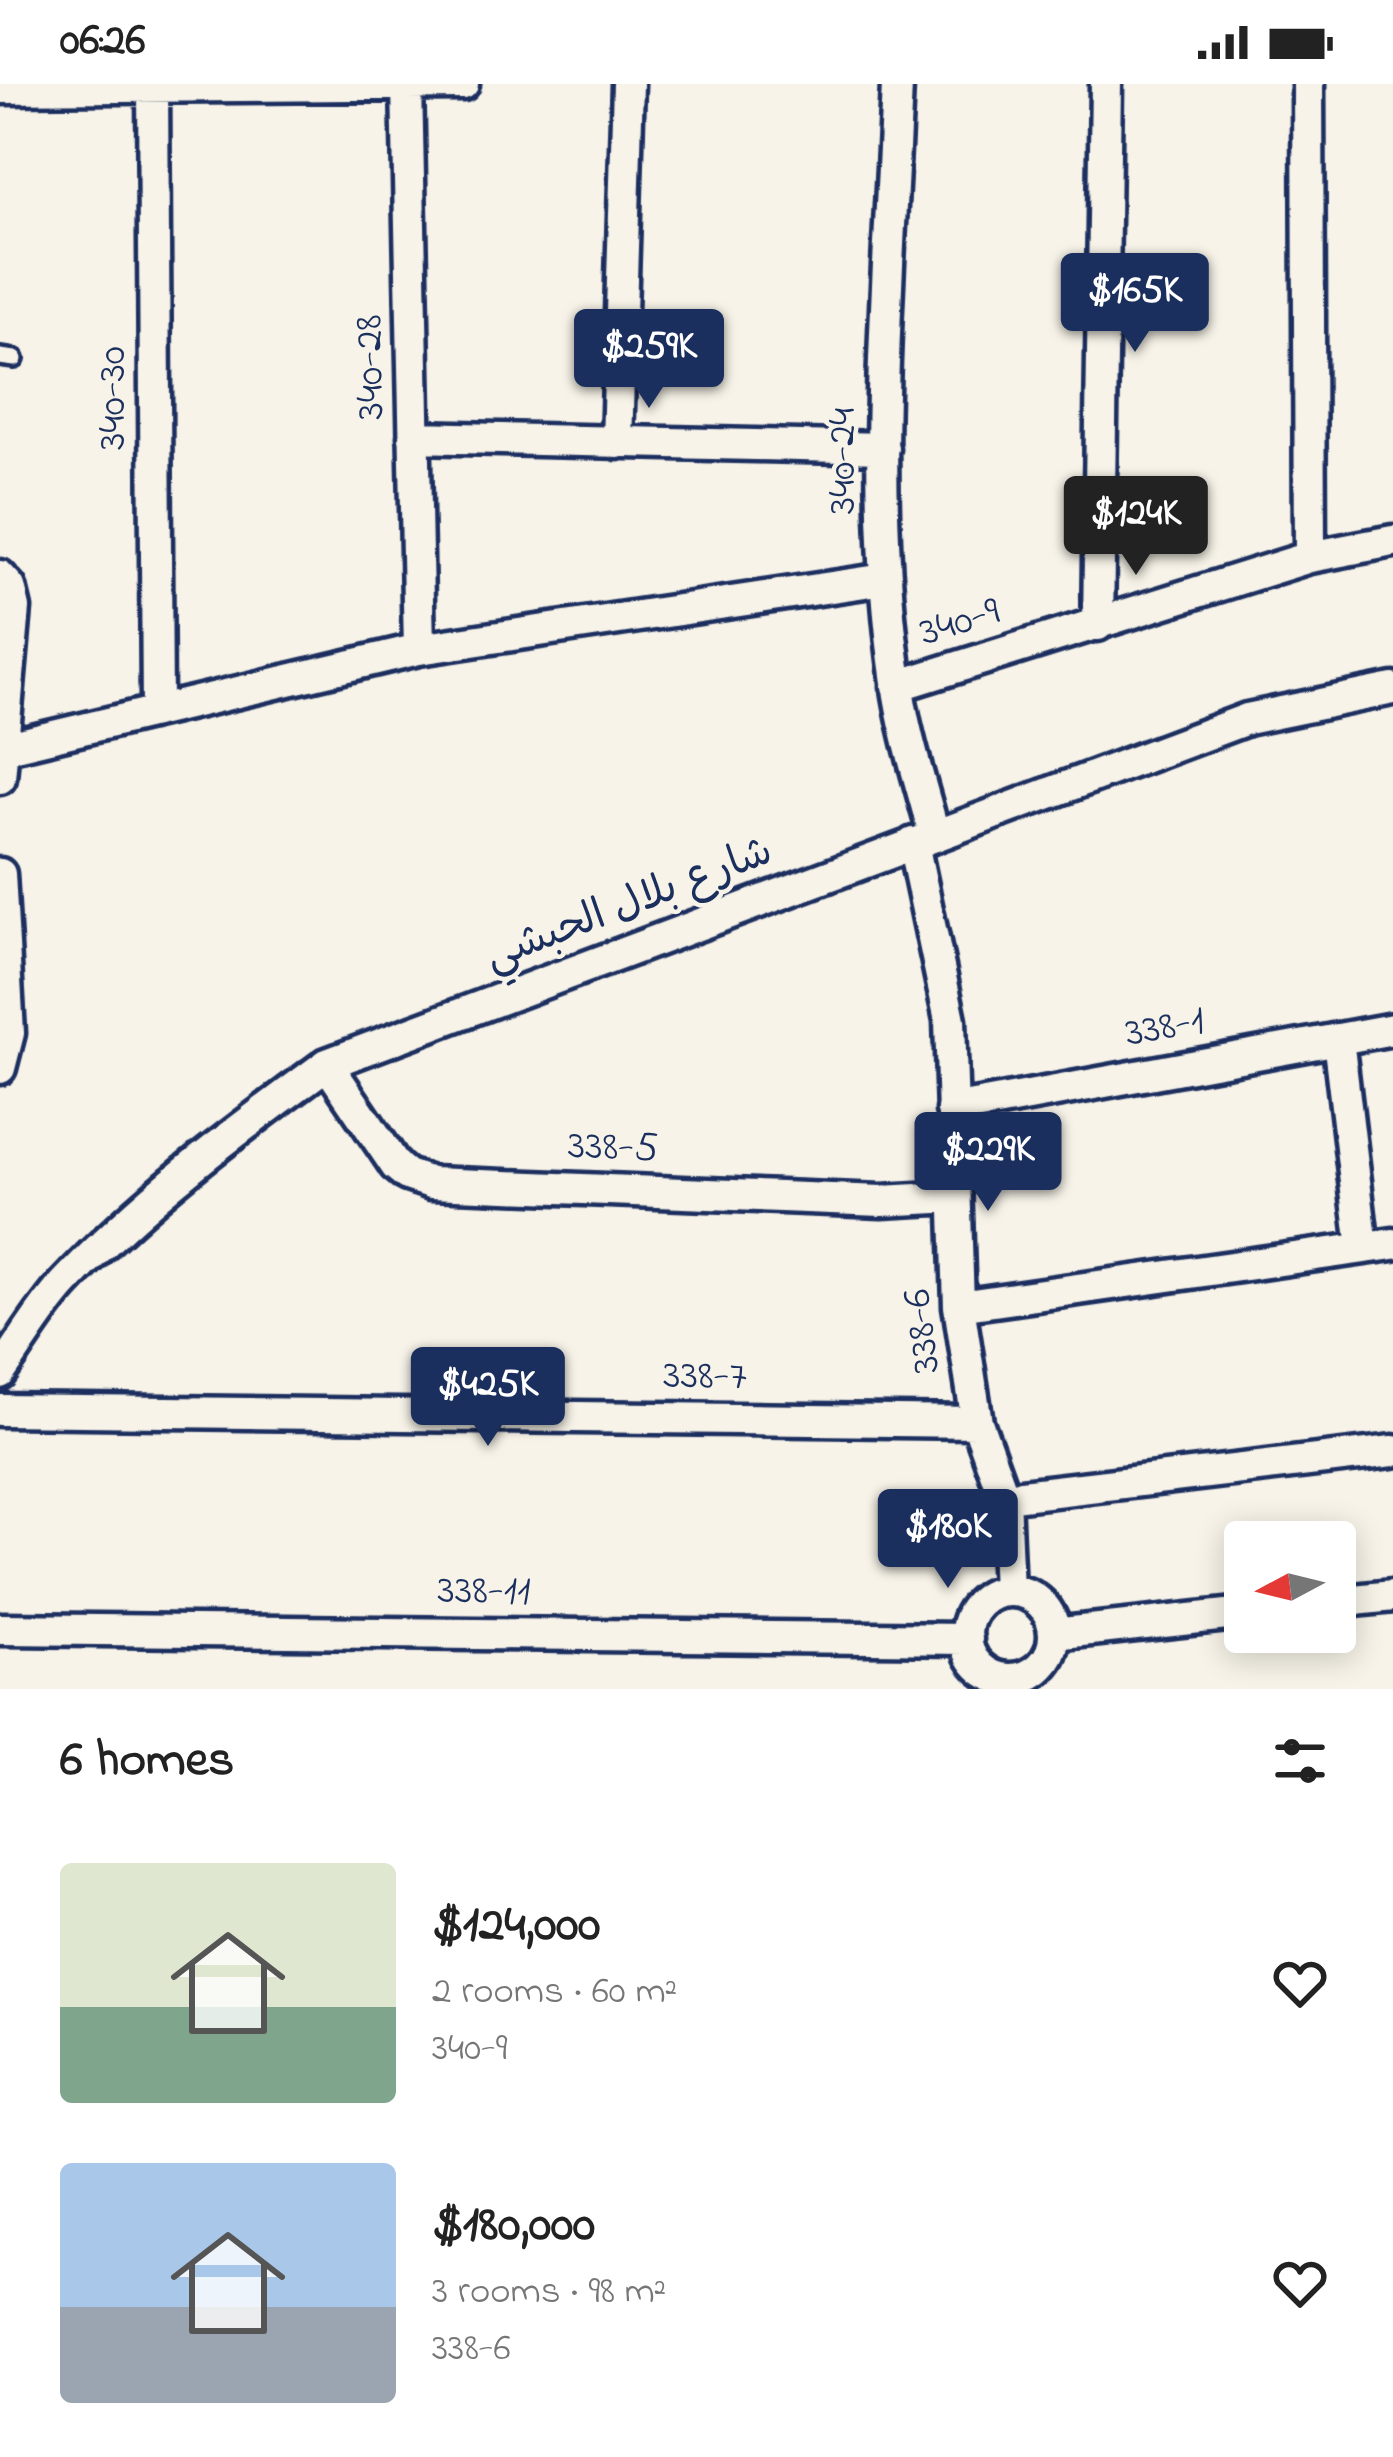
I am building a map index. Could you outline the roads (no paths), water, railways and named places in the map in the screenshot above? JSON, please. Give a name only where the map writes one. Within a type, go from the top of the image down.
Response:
[{"type":"street","name":"340-28","points":[[407,84],[418,649]]},
{"type":"street","points":[[0,88],[463,84]]},
{"type":"street","points":[[617,443],[628,84]]},
{"type":"street","name":"340-24","points":[[897,84],[883,448],[886,579],[897,686],[923,838]]},
{"type":"street","points":[[1098,625],[1106,84]]},
{"type":"street","points":[[1308,84],[1310,557]]},
{"type":"street","name":"340-30","points":[[153,85],[157,711]]},
{"type":"street","points":[[415,437],[883,448]]},
{"type":"street","name":"340-9","points":[[897,686],[1310,557],[1393,541]]},
{"type":"street","points":[[0,576],[10,587],[15,608],[2,763],[157,711],[418,649],[886,579]]},
{"type":"street","name":"شارع بلال الحبشي","points":[[0,1373],[62,1286],[125,1226],[219,1144],[327,1064],[1247,719],[1393,689]]},
{"type":"street","name":"338-6","points":[[923,838],[950,1020],[959,1306],[977,1422],[1004,1497],[1008,1592]]},
{"type":"street","points":[[0,874],[9,1033],[0,1067]]},
{"type":"street","name":"338-1","points":[[952,1110],[1393,1029]]},
{"type":"street","points":[[959,1306],[1378,1246],[1338,1039]]},
{"type":"street","name":"338-5","points":[[327,1064],[396,1166],[431,1183],[882,1201],[954,1197]]},
{"type":"street","name":"338-7","points":[[0,1410],[977,1422]]},
{"type":"street","points":[[1004,1497],[1393,1451]]},
{"type":"street","points":[[1008,1592],[1034,1599],[1045,1608],[1054,1634],[1046,1661],[1009,1684],[976,1663],[967,1640],[973,1612],[982,1602],[1008,1592]]},
{"type":"street","points":[[1356,1600],[1393,1596]]},
{"type":"street","points":[[1054,1634],[1224,1614]]},
{"type":"street","name":"338-11","points":[[0,1629],[967,1640]]}]
